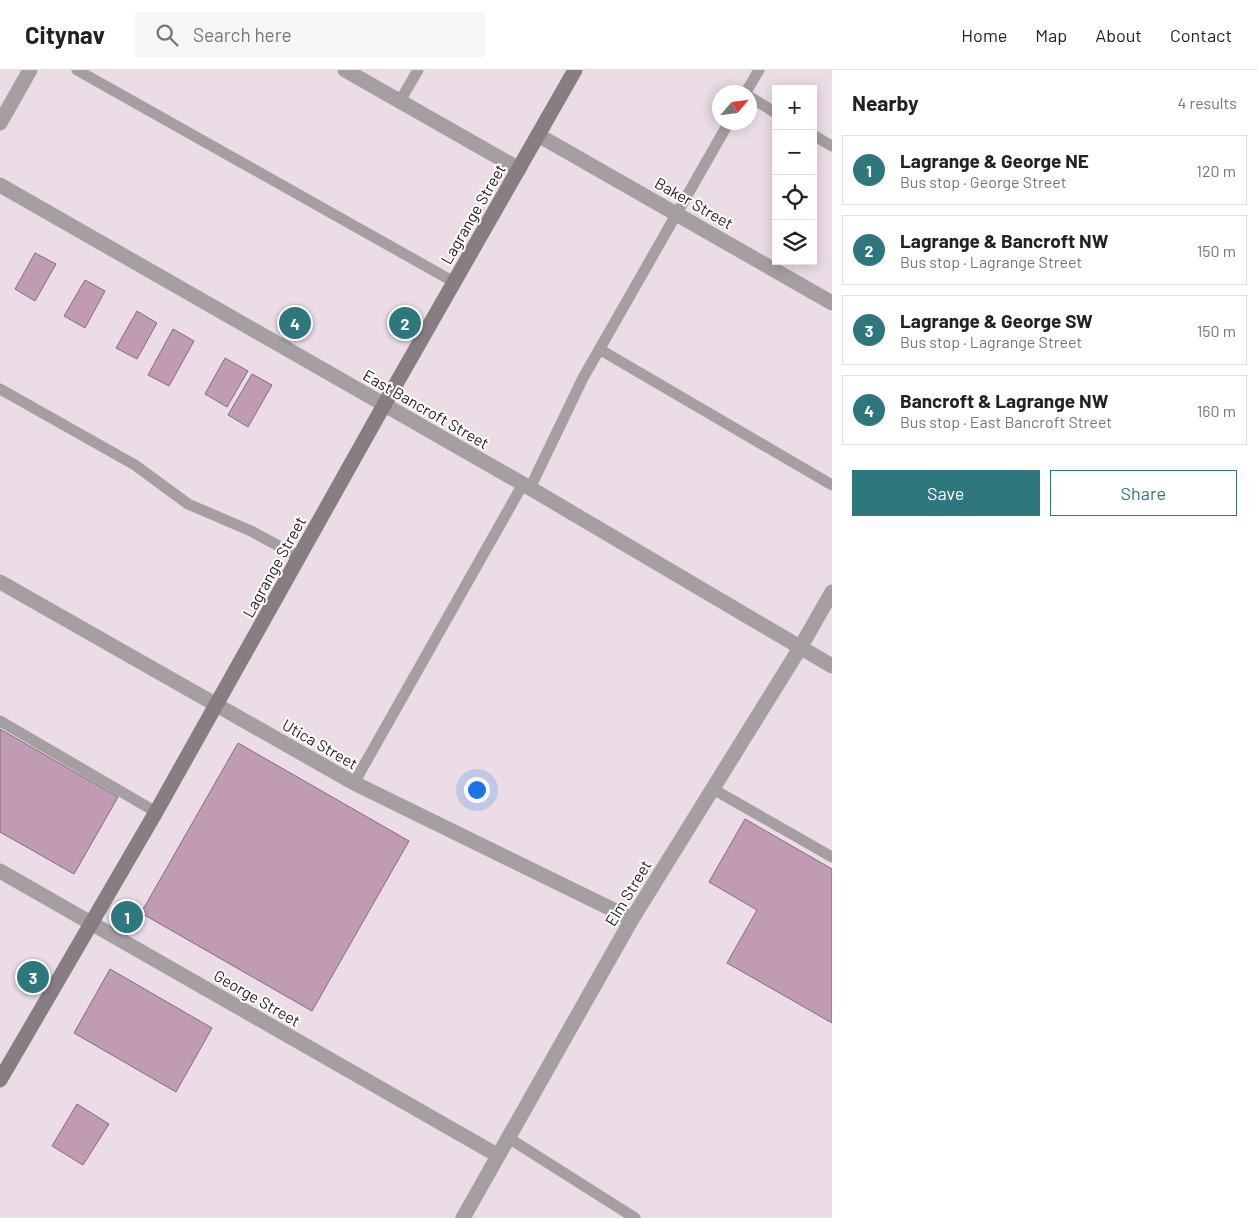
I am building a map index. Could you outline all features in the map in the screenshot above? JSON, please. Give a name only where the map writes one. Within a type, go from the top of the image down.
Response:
[{"type":"main road","name":"Lagrange Street","points":[[0,1080],[156,812],[384,405],[575,70]]},
{"type":"street","points":[[0,123],[30,70]]},
{"type":"street","points":[[345,70],[518,169]]},
{"type":"street","name":"Baker Street","points":[[538,135],[678,213],[832,303]]},
{"type":"street","name":"East Bancroft Street","points":[[0,185],[526,486],[832,666]]},
{"type":"street","name":"Utica Street","points":[[0,582],[354,783],[632,919]]},
{"type":"street","name":"Elm Street","points":[[463,1218],[507,1137],[632,919],[800,648],[832,592]]},
{"type":"street","name":"George Street","points":[[0,871],[497,1155]]},
{"type":"lane","points":[[77,70],[454,282]]},
{"type":"lane","points":[[400,101],[418,70]]},
{"type":"lane","points":[[750,85],[759,70]]},
{"type":"lane","points":[[757,102],[772,111]]},
{"type":"lane","points":[[354,783],[526,486],[599,348],[725,130]]},
{"type":"lane","points":[[817,137],[832,146]]},
{"type":"lane","points":[[599,348],[832,485]]},
{"type":"lane","points":[[0,389],[135,465],[188,504],[251,531],[299,557]]},
{"type":"lane","points":[[0,721],[156,812]]},
{"type":"lane","points":[[713,789],[832,857]]},
{"type":"lane","points":[[507,1137],[635,1218]]},
{"type":"building","points":[[35,253],[56,264],[35,301],[15,289]]},
{"type":"building","points":[[85,280],[105,291],[85,328],[64,316]]},
{"type":"building","points":[[137,311],[157,323],[137,359],[116,348]]},
{"type":"building","points":[[173,329],[194,341],[169,386],[148,375]]},
{"type":"building","points":[[225,358],[248,371],[227,407],[205,394]]},
{"type":"building","points":[[252,374],[272,385],[248,427],[228,415]]},
{"type":"building","points":[[0,729],[118,797],[74,874],[0,832]]},
{"type":"building","points":[[238,743],[409,841],[312,1011],[141,913]]},
{"type":"building","points":[[745,819],[832,869],[832,1023],[727,963],[757,910],[709,882]]},
{"type":"building","points":[[110,969],[212,1028],[176,1092],[74,1033]]},
{"type":"building","points":[[77,1104],[109,1124],[83,1165],[52,1146]]},
{"type":"place","name":"Bancroft & Lagrange NW","points":[[295,323]]},
{"type":"place","name":"Lagrange & Bancroft NW","points":[[405,323]]},
{"type":"place","name":"Lagrange & George NE","points":[[127,917]]},
{"type":"place","name":"Lagrange & George SW","points":[[33,977]]}]
